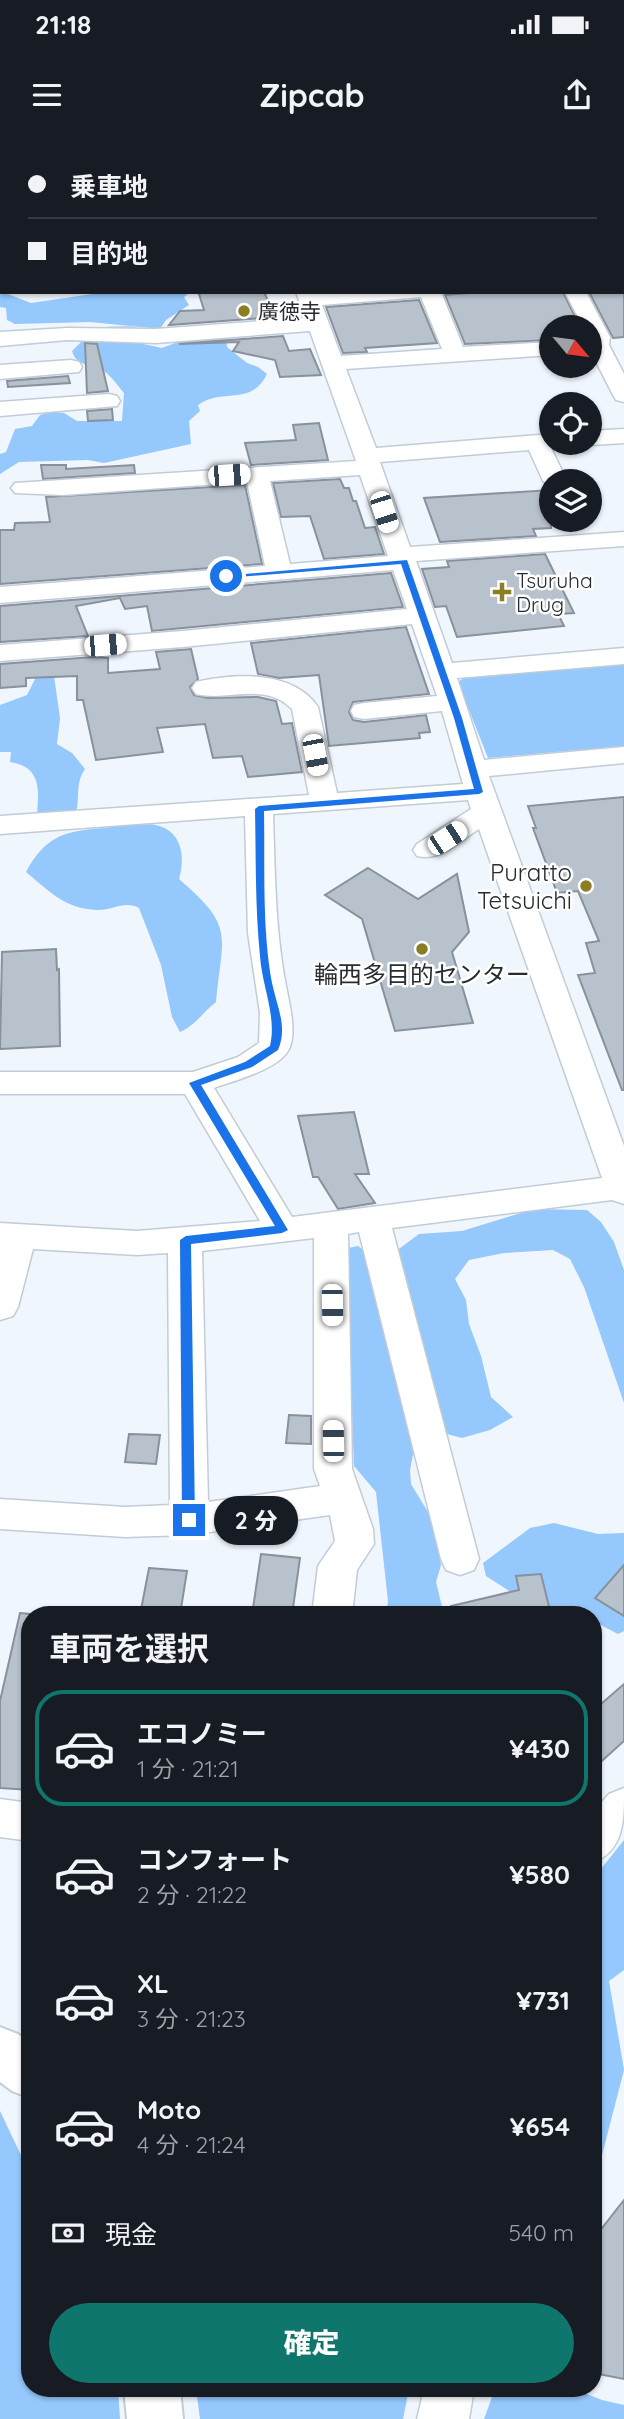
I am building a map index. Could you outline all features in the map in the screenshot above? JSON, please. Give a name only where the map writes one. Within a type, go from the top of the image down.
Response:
[{"type":"main road","points":[[0,2051],[21,2067]]},
{"type":"main road","points":[[153,2397],[155,2419]]},
{"type":"street","points":[[0,1307],[9,1236],[137,1243],[186,1240],[623,1189],[479,791],[422,615],[307,296],[362,294]]},
{"type":"street","points":[[430,294],[455,354]]},
{"type":"street","points":[[576,294],[587,315]]},
{"type":"street","points":[[0,338],[67,334],[156,336],[317,324]]},
{"type":"street","points":[[602,344],[624,343]]},
{"type":"street","points":[[332,363],[539,349]]},
{"type":"street","points":[[602,358],[624,395]]},
{"type":"street","points":[[0,372],[71,367]]},
{"type":"street","points":[[0,409],[108,401]]},
{"type":"street","points":[[602,437],[624,436]]},
{"type":"street","points":[[23,488],[63,488],[257,474],[539,443]]},
{"type":"street","points":[[257,474],[279,572]]},
{"type":"street","points":[[578,532],[583,542]]},
{"type":"street","points":[[0,595],[624,539]]},
{"type":"street","points":[[0,653],[183,639],[422,615]]},
{"type":"street","points":[[441,672],[624,656]]},
{"type":"street","points":[[205,688],[264,686],[299,697],[305,707],[324,804]]},
{"type":"street","points":[[364,711],[452,702]]},
{"type":"street","points":[[0,825],[259,809],[479,791],[624,755]]},
{"type":"street","points":[[427,850],[479,791]]},
{"type":"street","points":[[0,1083],[195,1083],[249,1065],[274,1048],[279,1030],[267,981],[262,931],[259,809]]},
{"type":"street","points":[[195,1083],[282,1230]]},
{"type":"street","points":[[373,1219],[460,1559]]},
{"type":"street","points":[[331,1223],[333,1469],[354,1529],[355,1544],[338,1566],[333,1606]]},
{"type":"street","points":[[186,1240],[189,1520]]},
{"type":"street","points":[[0,1514],[125,1522],[189,1520],[341,1498]]},
{"type":"street","points":[[602,1833],[624,1807]]},
{"type":"street","points":[[0,1818],[21,1821]]},
{"type":"street","points":[[443,2419],[447,2397]]},
{"type":"shaded area","points":[[0,294],[8,294],[31,303],[92,294],[188,294],[184,297],[189,305],[166,320],[160,329],[90,322],[15,324],[7,320],[6,308],[0,307]]},
{"type":"shaded area","points":[[191,337],[226,338],[227,347],[267,374],[253,390],[244,394],[217,397],[198,405],[200,411],[189,421],[191,444],[104,463],[88,460],[19,462],[0,474],[0,454],[6,452],[15,429],[32,426],[40,415],[52,412],[64,413],[77,421],[122,421],[124,393],[104,371],[78,361],[72,351],[81,342],[120,339],[162,348]]},
{"type":"shaded area","points":[[624,663],[624,746],[488,758],[458,682],[464,678]]},
{"type":"shaded area","points":[[54,676],[60,718],[57,744],[72,753],[85,769],[79,785],[76,814],[37,814],[38,787],[33,774],[28,769],[10,762],[11,752],[0,752],[0,705],[27,695],[36,677]]},
{"type":"shaded area","points":[[125,825],[155,825],[173,834],[182,855],[179,879],[210,909],[221,933],[216,1002],[180,1032],[172,1017],[161,965],[139,908],[123,905],[97,910],[76,906],[58,898],[26,872],[36,857],[56,838],[80,831]]},
{"type":"shaded area","points":[[534,1209],[587,1210],[601,1222],[614,1242],[624,1270],[624,1403],[584,1287],[570,1259],[553,1250],[504,1253],[469,1260],[455,1279],[466,1300],[469,1324],[481,1356],[491,1397],[513,1417],[490,1430],[462,1438],[447,1434],[414,1449],[410,1470],[411,1484],[428,1512],[438,1545],[441,1565],[436,1582],[442,1606],[387,1606],[376,1492],[354,1466],[346,1267],[348,1248],[358,1246],[370,1255],[368,1272],[419,1234],[462,1231]]},
{"type":"shaded area","points":[[554,1523],[598,1534],[624,1533],[624,1631],[618,1634],[602,1626],[602,1606],[536,1606],[486,1576],[483,1563],[530,1528]]},
{"type":"shaded area","points":[[624,1840],[624,1970],[609,1981],[624,2070],[602,2155],[602,1868]]},
{"type":"shaded area","points":[[0,2111],[21,2155],[21,2397],[119,2397],[120,2419],[0,2419]]},
{"type":"shaded area","points":[[197,2397],[407,2397],[403,2419],[200,2419]]},
{"type":"shaded area","points":[[492,2397],[594,2397],[624,2405],[624,2419],[484,2419]]},
{"type":"building","name":"廣徳寺","points":[[199,294],[265,294],[276,317],[169,325],[180,311],[204,310]]},
{"type":"building","points":[[564,294],[574,315],[539,315],[539,341],[465,344],[445,295]]},
{"type":"building","points":[[590,294],[624,294],[624,337],[613,338]]},
{"type":"building","points":[[419,300],[437,343],[365,348],[367,352],[343,353],[326,307]]},
{"type":"building","points":[[283,336],[289,351],[310,349],[321,375],[280,377],[275,360],[233,351],[239,342],[179,344]]},
{"type":"building","points":[[85,343],[97,344],[108,391],[87,393]]},
{"type":"building","points":[[68,376],[70,383],[8,387],[7,381]]},
{"type":"building","points":[[112,409],[113,420],[88,421],[87,411]]},
{"type":"building","points":[[319,423],[328,460],[251,465],[245,443],[296,440],[293,425]]},
{"type":"building","points":[[41,465],[66,465],[66,469],[134,465],[135,473],[43,479]]},
{"type":"building","points":[[340,479],[344,488],[349,488],[353,501],[356,501],[365,528],[375,527],[384,554],[324,559],[310,516],[281,517],[273,483]]},
{"type":"building","points":[[245,485],[262,564],[0,584],[0,530],[14,530],[15,523],[50,522],[46,497]]},
{"type":"building","points":[[539,491],[539,529],[533,529],[536,536],[440,542],[424,498]]},
{"type":"building","name":"Tsuruha Drug","points":[[545,554],[574,613],[558,614],[564,626],[457,637],[446,606],[435,607],[422,569],[449,567],[447,561]]},
{"type":"building","points":[[391,573],[403,607],[152,631],[147,606],[125,609],[120,598],[76,606],[88,636],[0,642],[0,606]]},
{"type":"building","points":[[406,627],[429,694],[353,702],[349,712],[353,720],[364,722],[426,715],[430,732],[419,733],[420,738],[329,746],[319,675],[279,678],[258,674],[251,643]]},
{"type":"building","points":[[191,649],[198,679],[190,687],[194,695],[208,698],[258,697],[276,701],[282,724],[292,723],[302,772],[248,777],[242,756],[213,758],[205,724],[157,728],[163,752],[96,760],[83,700],[77,700],[77,676],[26,678],[26,686],[0,688],[0,664],[93,657],[108,658],[108,673],[160,669],[156,652]]},
{"type":"building","name":"Puratto Tetsuichi","points":[[624,797],[622,1090],[578,975],[595,973],[586,943],[599,941],[578,891],[557,893],[533,828],[536,828],[528,806]]},
{"type":"building","name":"輪西多目的センター","points":[[368,868],[418,899],[457,874],[469,932],[452,952],[473,1023],[395,1031],[362,919],[325,895]]},
{"type":"building","points":[[56,949],[57,970],[59,969],[60,1046],[0,1049],[2,952]]},
{"type":"building","points":[[354,1112],[369,1174],[355,1174],[375,1203],[338,1209],[318,1177],[313,1177],[298,1116]]},
{"type":"building","points":[[289,1415],[311,1416],[311,1444],[286,1443]]},
{"type":"building","points":[[129,1434],[160,1435],[156,1464],[125,1462]]},
{"type":"building","points":[[261,1554],[300,1558],[293,1606],[253,1606]]},
{"type":"building","points":[[624,1565],[624,1616],[595,1598]]},
{"type":"building","points":[[149,1568],[187,1571],[181,1606],[142,1606]]},
{"type":"building","points":[[541,1574],[549,1606],[451,1606],[519,1590],[516,1576]]},
{"type":"building","points":[[21,1613],[21,1789],[0,1788],[0,1701]]},
{"type":"building","points":[[624,1684],[624,1741],[602,1761],[602,1703]]},
{"type":"building","points":[[624,2200],[624,2379],[602,2375],[602,2228]]},
{"type":"waterway","points":[[108,329],[134,328]]},
{"type":"place","name":"廣徳寺","points":[[244,311]]},
{"type":"place","name":"Tsuruha Drug","points":[[502,592]]},
{"type":"place","name":"Puratto Tetsuichi","points":[[586,886]]},
{"type":"place","name":"輪西多目的センター","points":[[422,949]]},
{"type":"route","points":[[189,1520],[186,1240],[282,1230],[195,1083],[249,1065],[274,1048],[279,1030],[267,981],[262,931],[259,809],[479,792],[458,718],[404,562],[226,576]]}]
